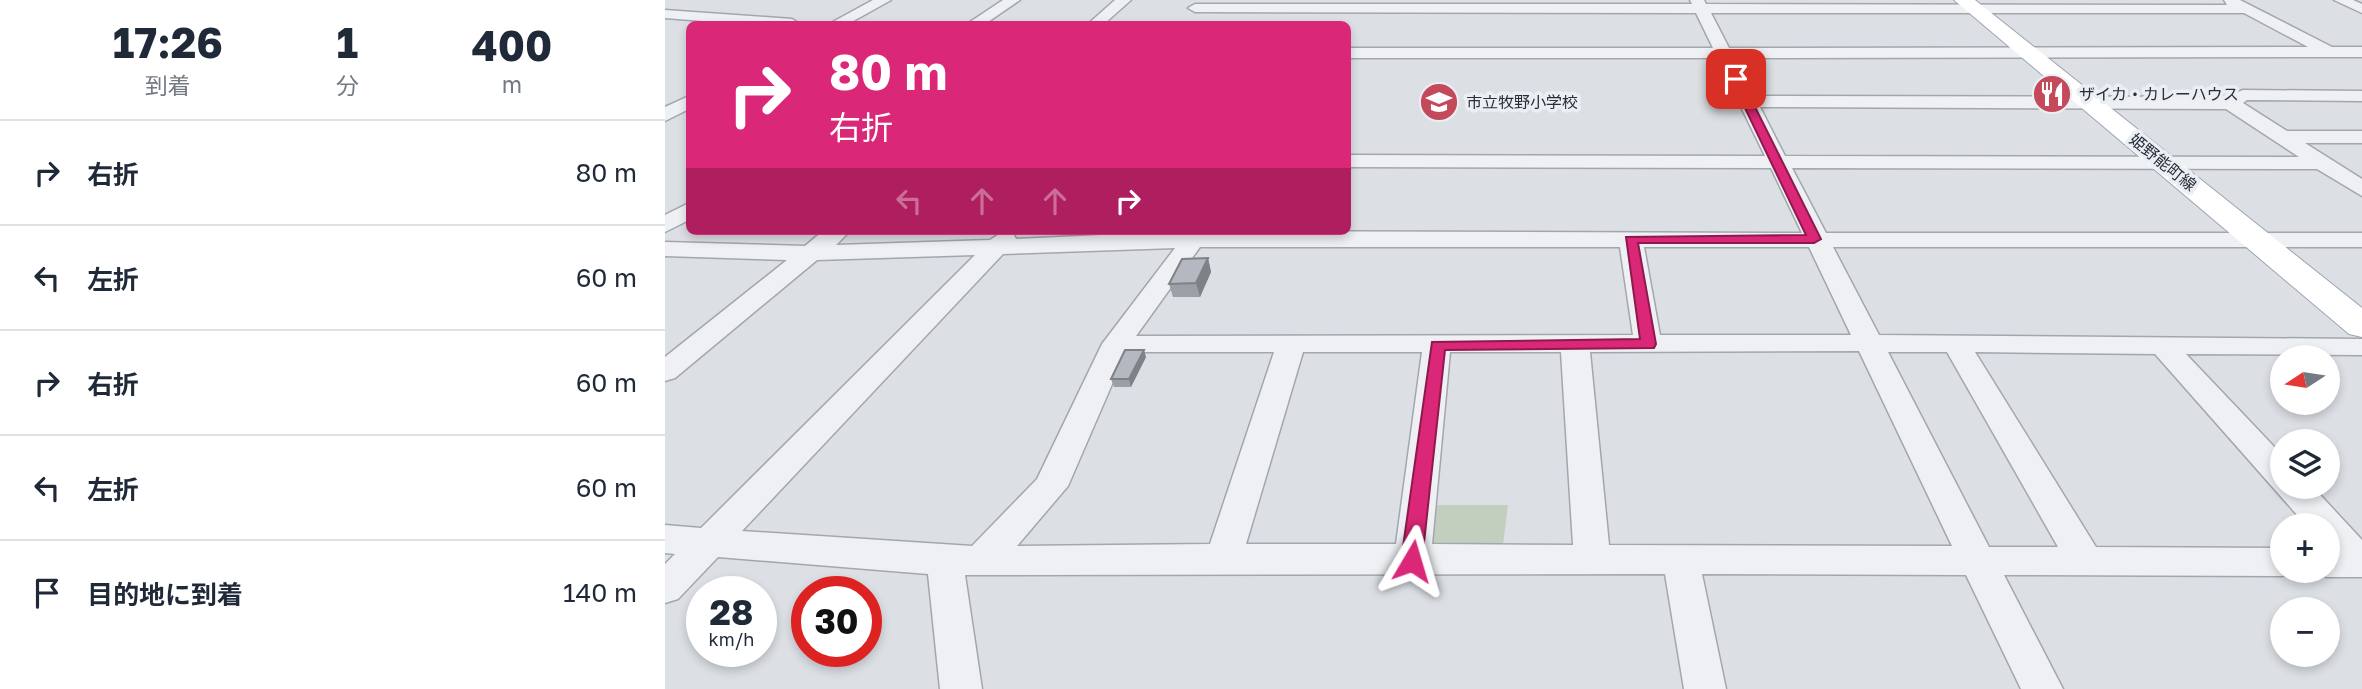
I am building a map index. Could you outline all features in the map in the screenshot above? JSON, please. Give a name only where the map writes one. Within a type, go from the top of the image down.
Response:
[{"type":"main road","name":"姫野能町線","points":[[1968,4],[2362,326]]},
{"type":"street","points":[[843,21],[884,0]]},
{"type":"street","points":[[980,21],[1013,0]]},
{"type":"street","points":[[1099,21],[1124,0]]},
{"type":"street","points":[[2229,0],[2362,68]]},
{"type":"street","points":[[2341,0],[2362,9]]},
{"type":"street","points":[[701,21],[744,4]]},
{"type":"street","points":[[1193,4],[1427,27],[1721,50],[2362,52]]},
{"type":"street","points":[[1351,46],[1427,27],[1699,4],[1968,4],[2247,9]]},
{"type":"street","points":[[1699,4],[1814,239],[2042,689]]},
{"type":"street","points":[[665,14],[750,21]]},
{"type":"street","points":[[1351,52],[1427,27]]},
{"type":"street","points":[[1747,101],[2230,103],[2243,95],[2362,96]]},
{"type":"street","points":[[2230,103],[2362,189]]},
{"type":"street","points":[[666,114],[686,104]]},
{"type":"street","points":[[666,114],[686,114]]},
{"type":"street","points":[[2283,137],[2362,137]]},
{"type":"street","points":[[1351,161],[2322,163]]},
{"type":"street","points":[[665,225],[686,212]]},
{"type":"street","points":[[665,372],[833,235]]},
{"type":"street","points":[[665,249],[811,253],[1005,238],[1198,235],[1631,239],[2362,240]]},
{"type":"street","points":[[961,689],[963,561],[1051,486],[1116,344],[1198,235]]},
{"type":"street","points":[[665,588],[1005,238]]},
{"type":"street","points":[[1631,239],[1648,344]]},
{"type":"street","points":[[1116,344],[1868,343],[2362,347]]},
{"type":"street","points":[[1224,558],[1290,344]]},
{"type":"street","points":[[1575,344],[1592,561]]},
{"type":"street","points":[[1956,344],[2085,561]]},
{"type":"street","points":[[1412,561],[1437,345]]},
{"type":"street","points":[[2163,346],[2270,463]]},
{"type":"street","points":[[2303,499],[2316,513]]},
{"type":"street","points":[[665,539],[963,561],[1224,558],[1412,561],[2270,562]]},
{"type":"street","points":[[2340,539],[2362,563]]},
{"type":"street","points":[[1681,561],[1705,689]]},
{"type":"street","points":[[2340,563],[2362,563]]},
{"type":"green space","points":[[1422,505],[1508,505],[1502,553],[1419,550]]},
{"type":"building","points":[[1208,258],[1196,283],[1169,284],[1182,259]]},
{"type":"building","points":[[1125,350],[1144,350],[1129,379],[1111,379]]},
{"type":"place","name":"ザイカ・カレーハウス","points":[[2052,94]]},
{"type":"place","name":"市立牧野小学校","points":[[1439,102]]},
{"type":"route","points":[[1412,561],[1437,345],[1648,344],[1631,239],[1814,239],[1736,79]]}]
